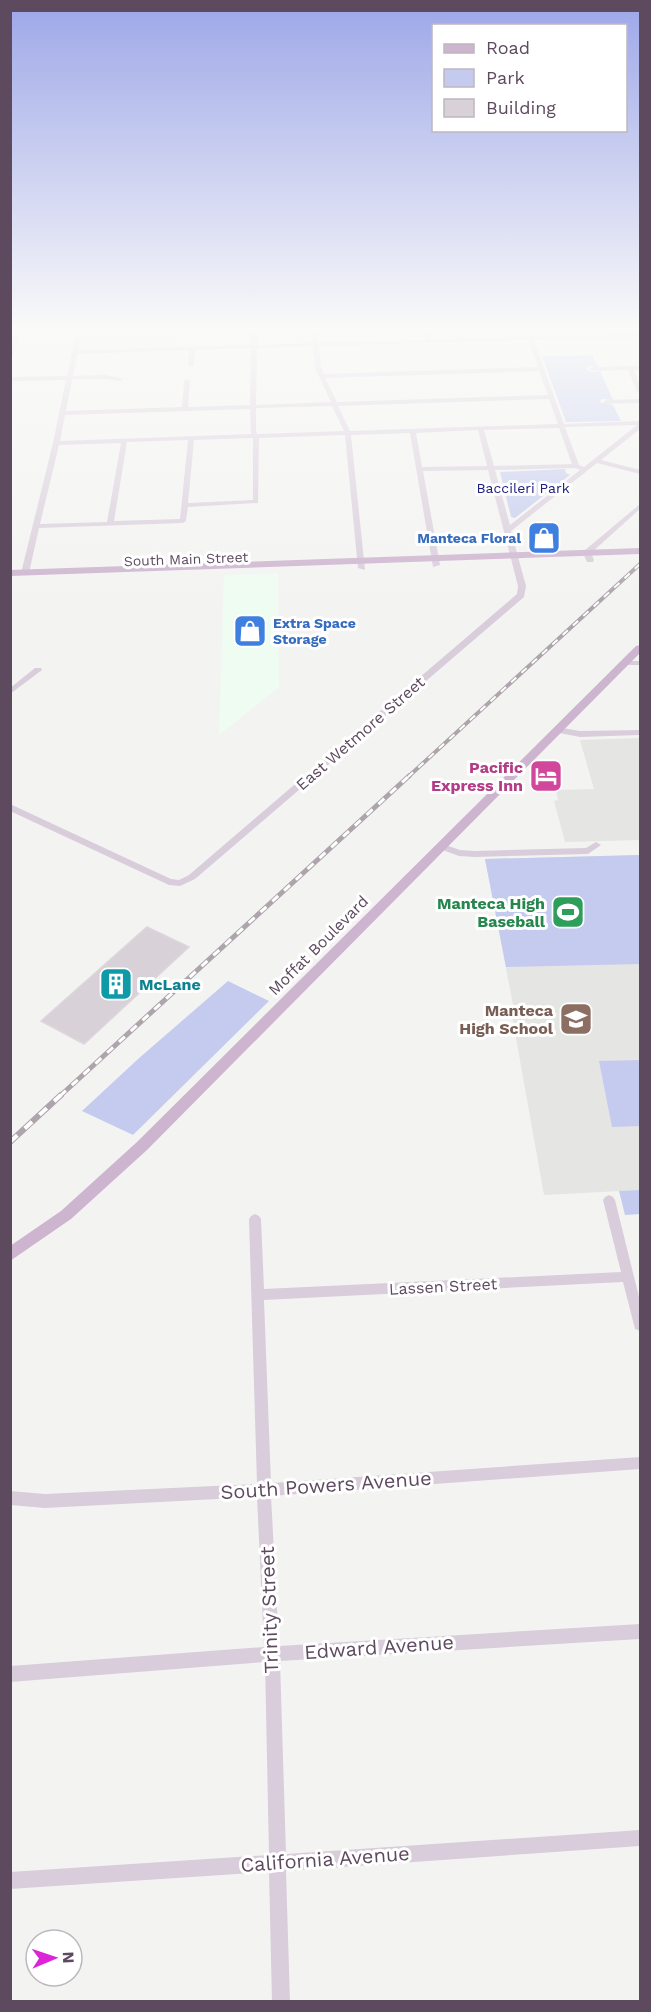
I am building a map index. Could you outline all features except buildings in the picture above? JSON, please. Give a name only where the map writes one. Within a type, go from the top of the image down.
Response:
[{"type":"main road","name":"South Main Street","points":[[589,557],[640,551]]},
{"type":"main road","name":"South Main Street","points":[[10,576],[25,573],[514,559],[640,558]]},
{"type":"main road","name":"South Main Street","points":[[10,576],[179,570]]},
{"type":"main road","name":"Moffat Boulevard","points":[[10,1256],[66,1215],[142,1146],[640,648]]},
{"type":"street","points":[[25,573],[61,420]]},
{"type":"street","points":[[185,505],[256,502],[253,420]]},
{"type":"street","points":[[343,420],[348,433],[361,565]]},
{"type":"street","points":[[559,420],[576,466]]},
{"type":"street","points":[[56,443],[640,424]]},
{"type":"street","points":[[507,531],[640,424]]},
{"type":"street","name":"East Wetmore Street","points":[[10,807],[163,879],[180,883],[192,877],[516,601],[522,589],[481,429]]},
{"type":"street","points":[[413,431],[435,562]]},
{"type":"street","points":[[36,526],[183,521],[191,439]]},
{"type":"street","points":[[110,524],[124,441]]},
{"type":"street","points":[[598,460],[640,472]]},
{"type":"street","points":[[420,469],[576,466],[585,470]]},
{"type":"street","points":[[589,557],[640,506]]},
{"type":"street","points":[[625,663],[640,663]]},
{"type":"street","points":[[10,692],[38,670]]},
{"type":"street","points":[[557,730],[580,734],[640,733]]},
{"type":"street","points":[[440,846],[459,853],[475,854],[588,851],[596,845]]},
{"type":"street","points":[[609,1200],[640,1325]]},
{"type":"street","name":"Trinity Street","points":[[255,1219],[272,1654],[281,2001]]},
{"type":"street","name":"Lassen Street","points":[[258,1295],[628,1277]]},
{"type":"street","name":"South Powers Avenue","points":[[10,1498],[45,1501],[264,1490],[640,1463]]},
{"type":"street","name":"Edward Avenue","points":[[10,1674],[272,1654],[640,1631]]},
{"type":"street","name":"California Avenue","points":[[10,1881],[640,1838]]},
{"type":"shaded area","name":"Extra Space Storage","points":[[278,573],[279,687],[219,735],[224,575]]},
{"type":"shaded area","points":[[640,738],[640,840],[565,842],[554,801],[558,800],[556,790],[594,789],[580,740]]},
{"type":"shaded area","name":"Manteca High School","points":[[640,855],[640,1190],[544,1195],[511,1010],[514,1010],[485,859]]},
{"type":"green space","points":[[565,420],[621,421],[566,422]]},
{"type":"green space","name":"Baccileri Park","points":[[565,469],[570,475],[515,518],[511,517],[500,472]]},
{"type":"green space","name":"Manteca High Baseball","points":[[640,855],[640,964],[506,967],[485,859]]},
{"type":"green space","points":[[228,981],[269,1001],[133,1135],[82,1111],[138,1059]]},
{"type":"green space","points":[[640,1060],[640,1126],[612,1127],[599,1061]]},
{"type":"green space","points":[[640,1190],[640,1214],[625,1215],[619,1191]]},
{"type":"railway","points":[[408,777],[640,564]]},
{"type":"railway","points":[[60,1096],[409,776]]},
{"type":"railway","points":[[10,1142],[61,1095]]},
{"type":"place","name":"Manteca Floral","points":[[544,538]]},
{"type":"place","name":"Extra Space Storage","points":[[250,631]]},
{"type":"place","name":"Pacific Express Inn","points":[[546,776]]},
{"type":"place","name":"Manteca High Baseball","points":[[568,912]]},
{"type":"place","name":"McLane","points":[[116,984]]},
{"type":"place","name":"Manteca High School","points":[[576,1019]]}]
